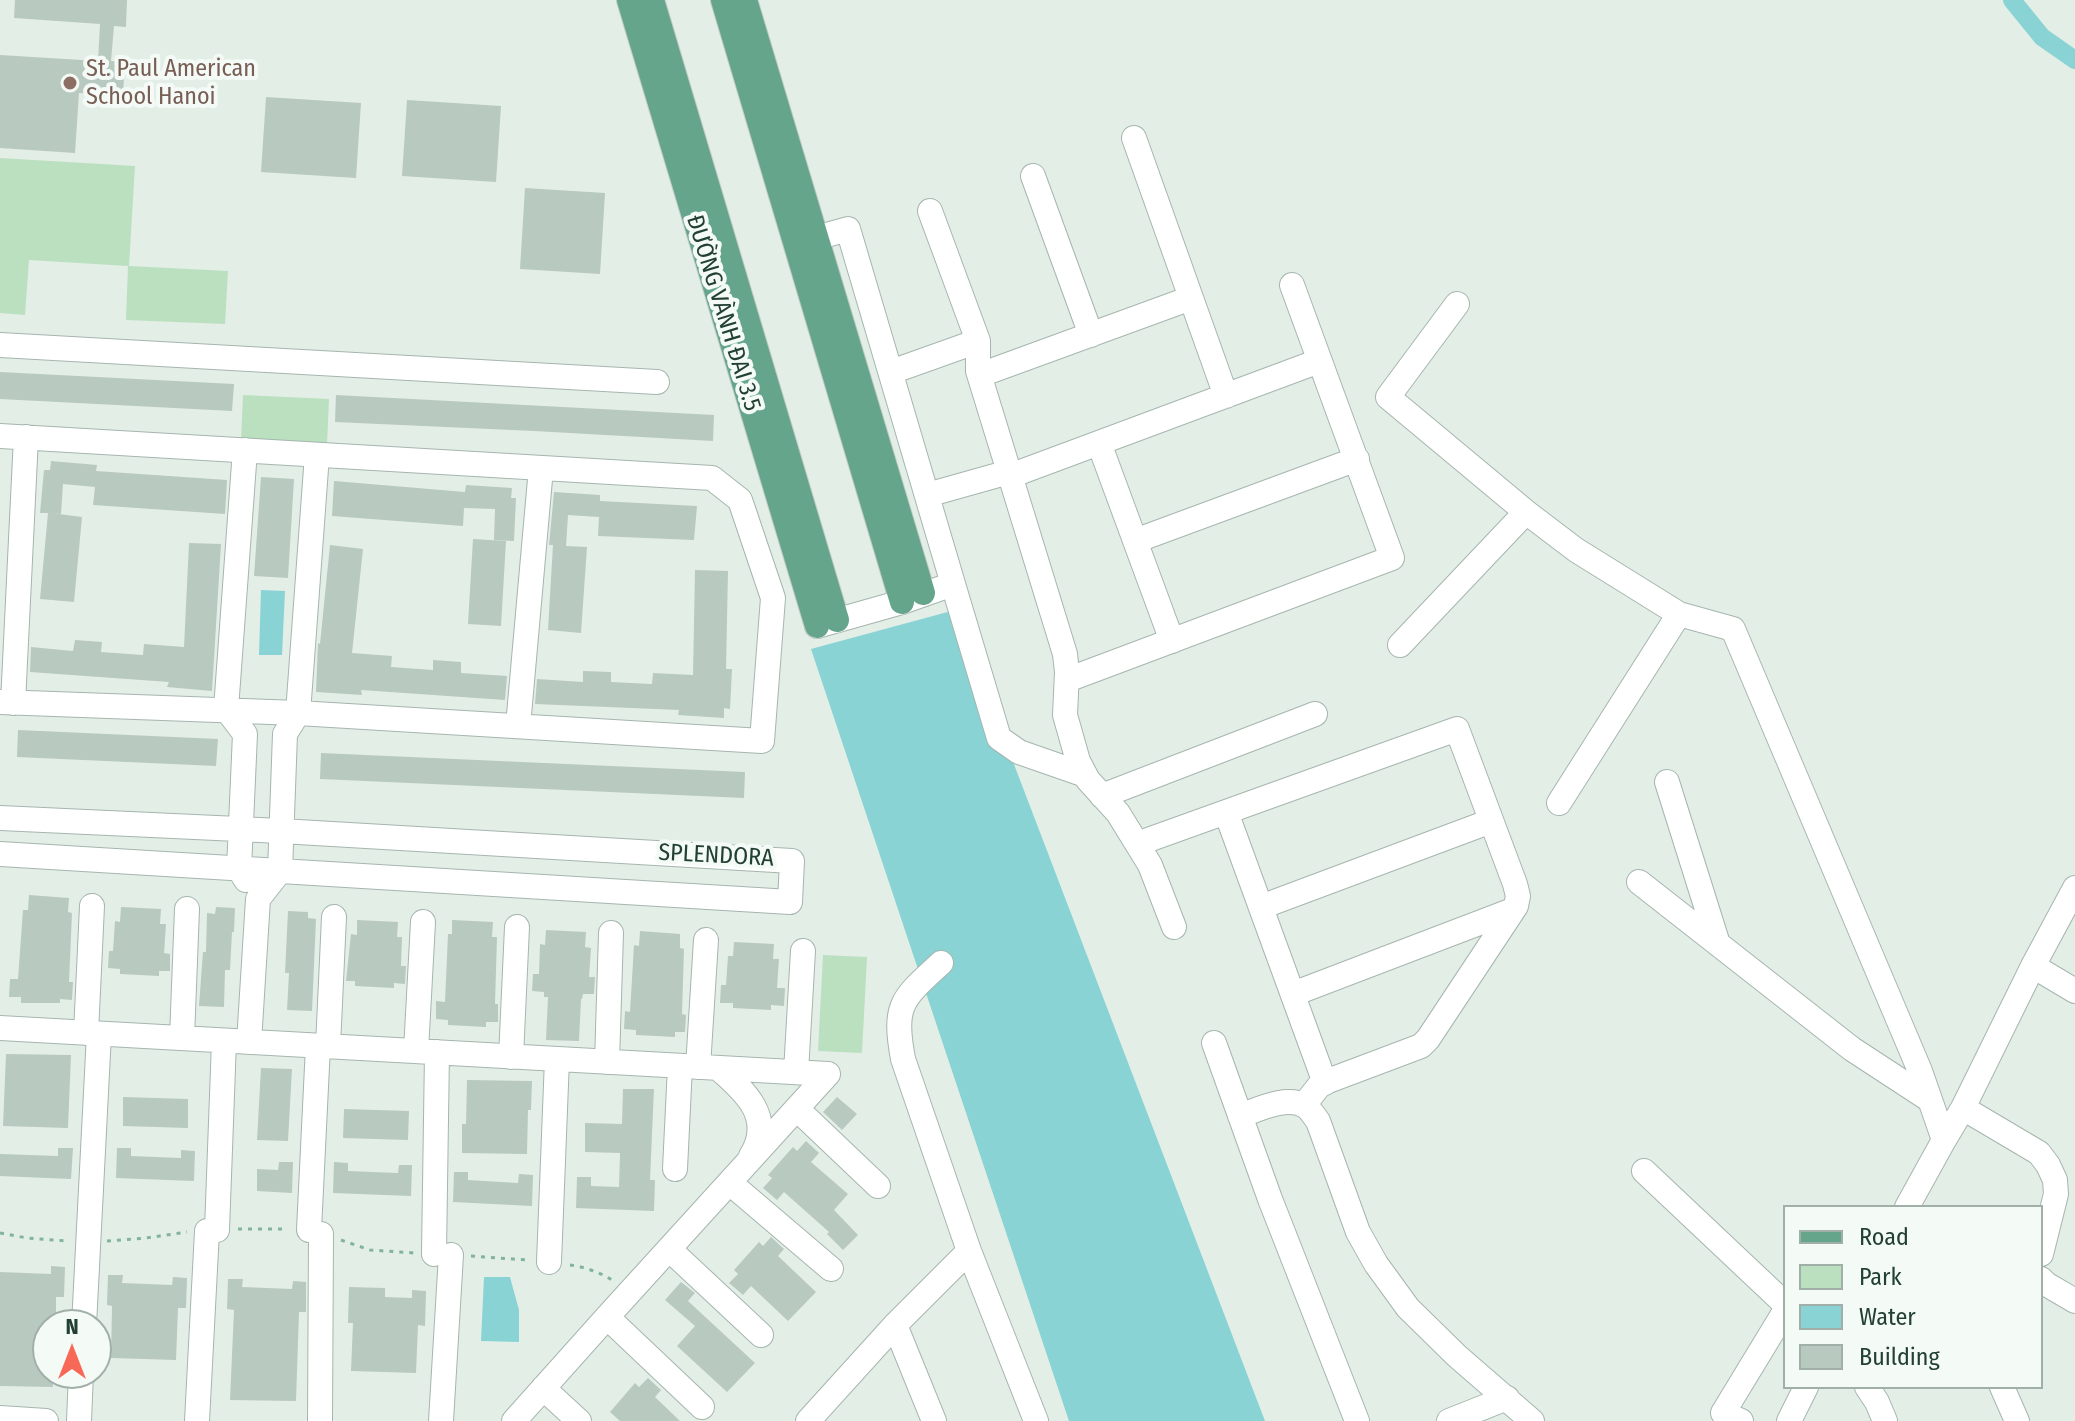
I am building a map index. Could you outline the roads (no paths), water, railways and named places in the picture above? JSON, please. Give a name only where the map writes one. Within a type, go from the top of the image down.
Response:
[{"type":"main road","name":"ĐƯỜNG VÀNH ĐAI 3.5","points":[[629,0],[827,623]]},
{"type":"main road","name":"ĐƯỜNG VÀNH ĐAI 3.5","points":[[652,0],[827,623]]},
{"type":"main road","points":[[723,0],[913,598]]},
{"type":"main road","points":[[745,0],[816,238],[913,598]]},
{"type":"street","points":[[1134,138],[1226,396]]},
{"type":"street","points":[[1033,176],[1091,335]]},
{"type":"street","points":[[930,211],[978,341],[980,375],[1065,654],[1065,715],[1071,741],[1085,775],[1118,813],[1150,865],[1174,927]]},
{"type":"street","points":[[816,238],[848,229],[999,738],[1019,752],[1085,775]]},
{"type":"street","points":[[1067,680],[1392,558],[1292,285]]},
{"type":"street","points":[[980,375],[1191,298]]},
{"type":"street","points":[[1457,304],[1388,397],[1576,550],[1679,614],[1733,629],[1920,1071],[1944,1140]]},
{"type":"street","points":[[891,372],[978,341]]},
{"type":"street","points":[[0,345],[657,382]]},
{"type":"street","points":[[927,495],[1010,474],[1319,361]]},
{"type":"street","points":[[0,436],[26,437],[712,478],[740,500],[773,598],[762,741],[298,713],[6,703],[26,437]]},
{"type":"street","points":[[1099,443],[1172,641]]},
{"type":"street","points":[[245,450],[228,710],[245,734],[239,869],[258,899]]},
{"type":"street","points":[[249,1042],[258,899],[280,871],[285,734],[298,713],[317,455]]},
{"type":"street","points":[[1135,541],[1357,459]]},
{"type":"street","points":[[518,726],[541,468]]},
{"type":"street","points":[[1400,645],[1526,512]]},
{"type":"street","points":[[827,623],[953,584]]},
{"type":"street","points":[[1559,803],[1679,614]]},
{"type":"street","points":[[1102,796],[1315,714]]},
{"type":"street","points":[[1148,840],[1457,729],[1515,884],[1518,902],[1421,1046],[1319,1086],[1304,1105]]},
{"type":"street","points":[[1667,782],[1718,944]]},
{"type":"street","points":[[1226,812],[1325,1083]]},
{"type":"street","name":"SPLENDORA","points":[[0,818],[792,861],[790,902],[0,854]]},
{"type":"street","points":[[1261,907],[1491,821]]},
{"type":"street","points":[[1639,882],[1852,1049],[1930,1100]]},
{"type":"street","points":[[1913,1203],[2033,966],[2071,903]]},
{"type":"street","points":[[84,1309],[92,906]]},
{"type":"street","points":[[182,1038],[187,909]]},
{"type":"street","points":[[1293,994],[1513,910]]},
{"type":"street","points":[[320,1421],[315,1232],[323,1046],[334,917]]},
{"type":"street","points":[[423,922],[426,1052],[442,1254],[441,1421]]},
{"type":"street","points":[[511,1057],[517,927]]},
{"type":"street","points":[[607,1062],[611,933]]},
{"type":"street","points":[[675,1169],[699,1067],[706,940]]},
{"type":"street","points":[[796,1072],[803,951]]},
{"type":"street","points":[[941,963],[911,991],[899,1015],[903,1059],[969,1251],[1036,1421]]},
{"type":"street","points":[[2033,966],[2075,991]]},
{"type":"street","points":[[0,1028],[828,1074],[514,1421]]},
{"type":"street","points":[[197,1421],[224,1041]]},
{"type":"street","points":[[1214,1043],[1270,1199],[1357,1421]]},
{"type":"street","points":[[549,1262],[557,1059]]},
{"type":"street","points":[[699,1067],[749,1096],[758,1114],[759,1133],[755,1152],[737,1175]]},
{"type":"street","points":[[1240,1116],[1293,1102],[1304,1105],[1318,1121],[1358,1232],[1376,1264],[1408,1308],[1457,1356],[1532,1421]]},
{"type":"street","points":[[1963,1108],[2039,1153],[2048,1165],[2055,1180],[2056,1194],[2043,1246]]},
{"type":"street","points":[[797,1109],[878,1186]]},
{"type":"street","points":[[1644,1171],[1783,1302]]},
{"type":"street","points":[[737,1175],[831,1269]]},
{"type":"street","points":[[669,1249],[761,1335]]},
{"type":"street","points":[[808,1421],[830,1411],[895,1325],[969,1251]]},
{"type":"street","points":[[2043,1281],[2075,1301]]},
{"type":"street","points":[[1741,1421],[1723,1413],[1783,1314]]},
{"type":"street","points":[[607,1317],[702,1407]]},
{"type":"street","points":[[895,1325],[934,1421]]},
{"type":"street","points":[[543,1388],[579,1421]]},
{"type":"street","points":[[79,1421],[80,1389]]},
{"type":"street","points":[[1789,1421],[1805,1389]]},
{"type":"street","points":[[1868,1389],[1885,1421]]},
{"type":"street","points":[[2003,1389],[2017,1421]]},
{"type":"street","points":[[1449,1421],[1507,1398]]},
{"type":"street","points":[[7,1419],[46,1421]]},
{"type":"water","points":[[261,590],[285,591],[282,655],[259,655]]},
{"type":"water","points":[[955,610],[1265,1421],[1069,1421],[811,649]]},
{"type":"water","points":[[484,1277],[510,1277],[519,1310],[519,1342],[481,1341]]},
{"type":"waterway","points":[[2012,0],[2042,37],[2075,60]]},
{"type":"place","name":"St. Paul American School Hanoi","points":[[70,83]]}]
